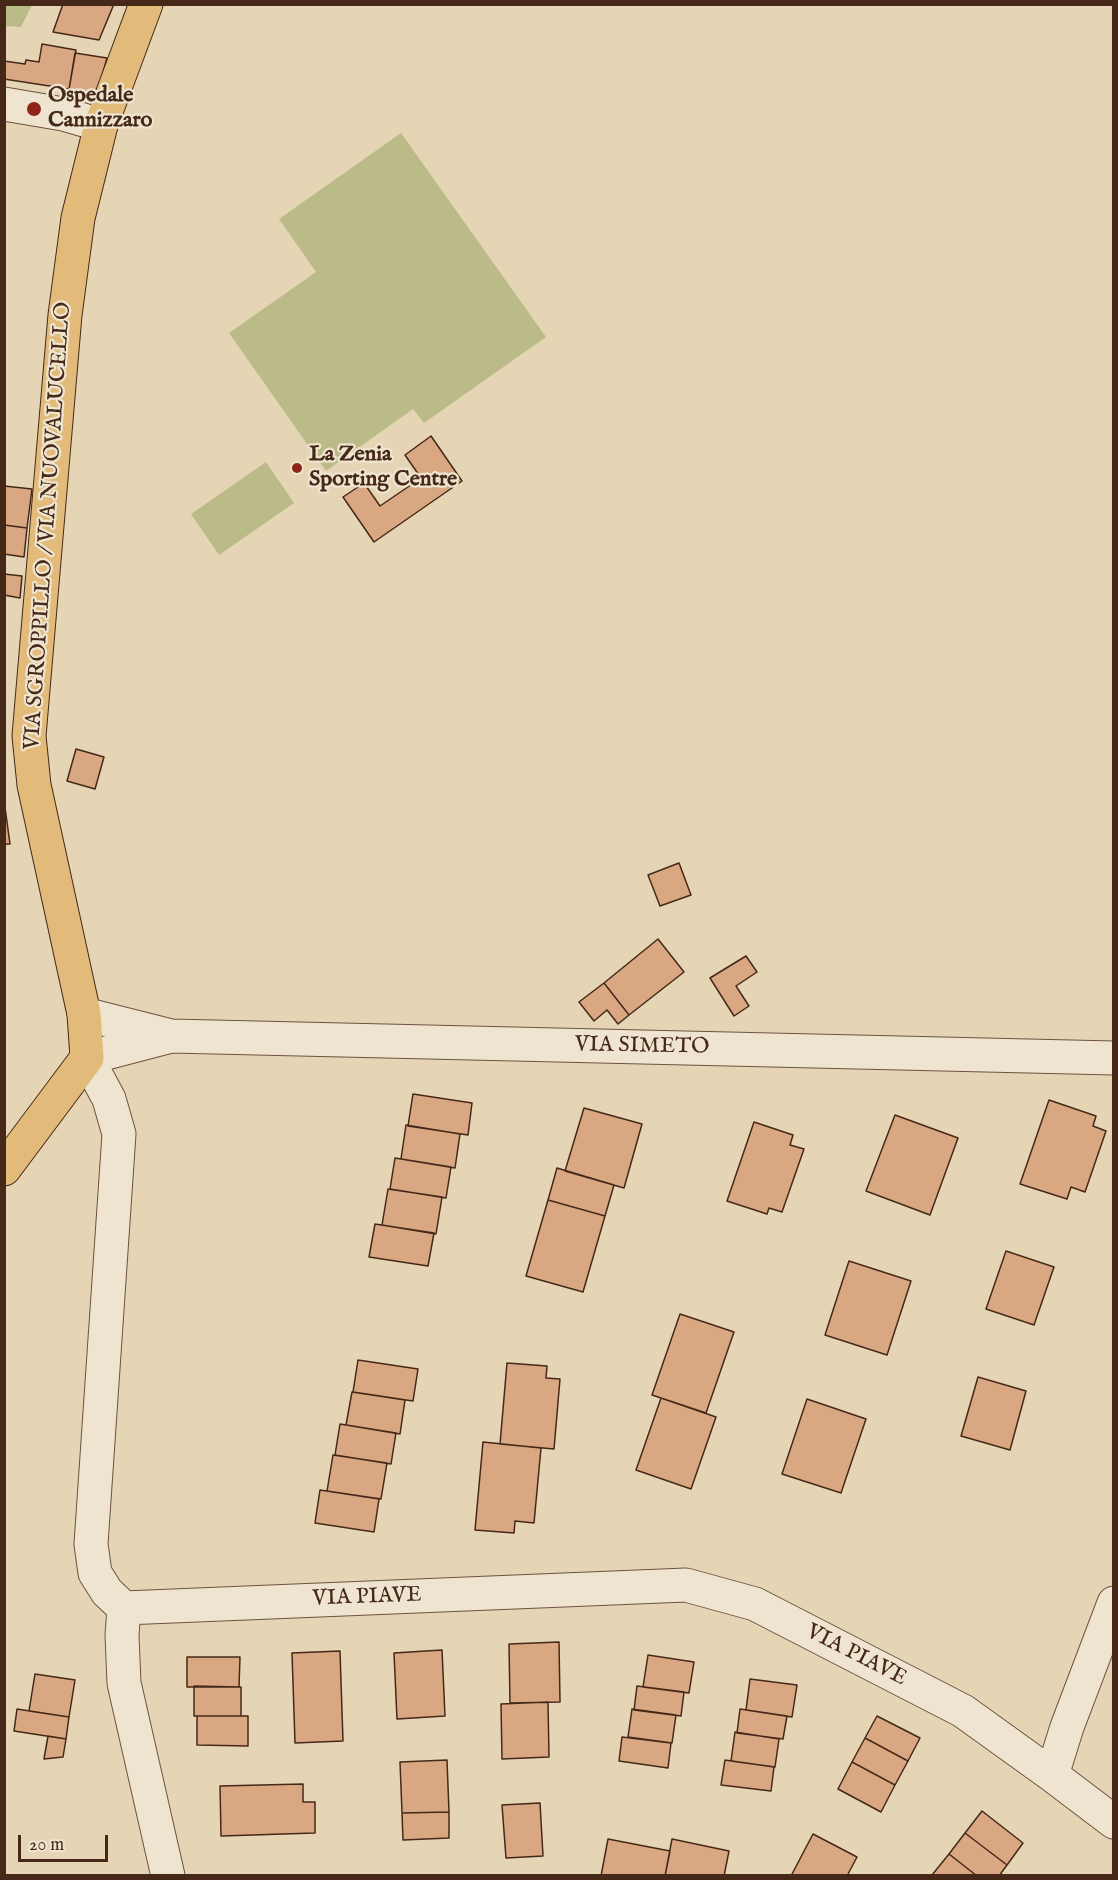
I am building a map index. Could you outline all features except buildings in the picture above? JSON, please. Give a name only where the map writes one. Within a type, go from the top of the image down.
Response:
[{"type":"main road","name":"VIA SGROPPILLO / VIA NUOVALUCELLO","points":[[87,1058],[84,1014],[34,785],[29,736],[64,315],[78,218],[101,125],[146,4]]},
{"type":"main road","points":[[4,1169],[87,1058]]},
{"type":"street","points":[[4,104],[63,114],[101,125]]},
{"type":"street","points":[[84,1014],[171,1036]]},
{"type":"street","points":[[168,1875],[124,1683],[122,1635],[124,1608],[107,1592],[95,1573],[91,1544],[119,1134],[109,1100],[87,1058],[171,1036]]},
{"type":"street","name":"VIA SIMETO","points":[[171,1036],[1113,1058]]},
{"type":"street","name":"VIA PIAVE","points":[[124,1608],[686,1585],[755,1604],[952,1706],[1052,1774],[1113,1822]]},
{"type":"street","points":[[1052,1774],[1067,1726],[1113,1603]]},
{"type":"green space","points":[[4,5],[32,5],[21,27],[5,26]]},
{"type":"green space","points":[[401,133],[546,337],[424,423],[413,409],[326,471],[229,333],[316,272],[279,219]]},
{"type":"green space","points":[[266,462],[294,503],[219,555],[191,514]]},
{"type":"place","name":"Ospedale Cannizzaro","points":[[34,109]]},
{"type":"place","name":"La Zenia Sporting Centre","points":[[297,468]]}]
